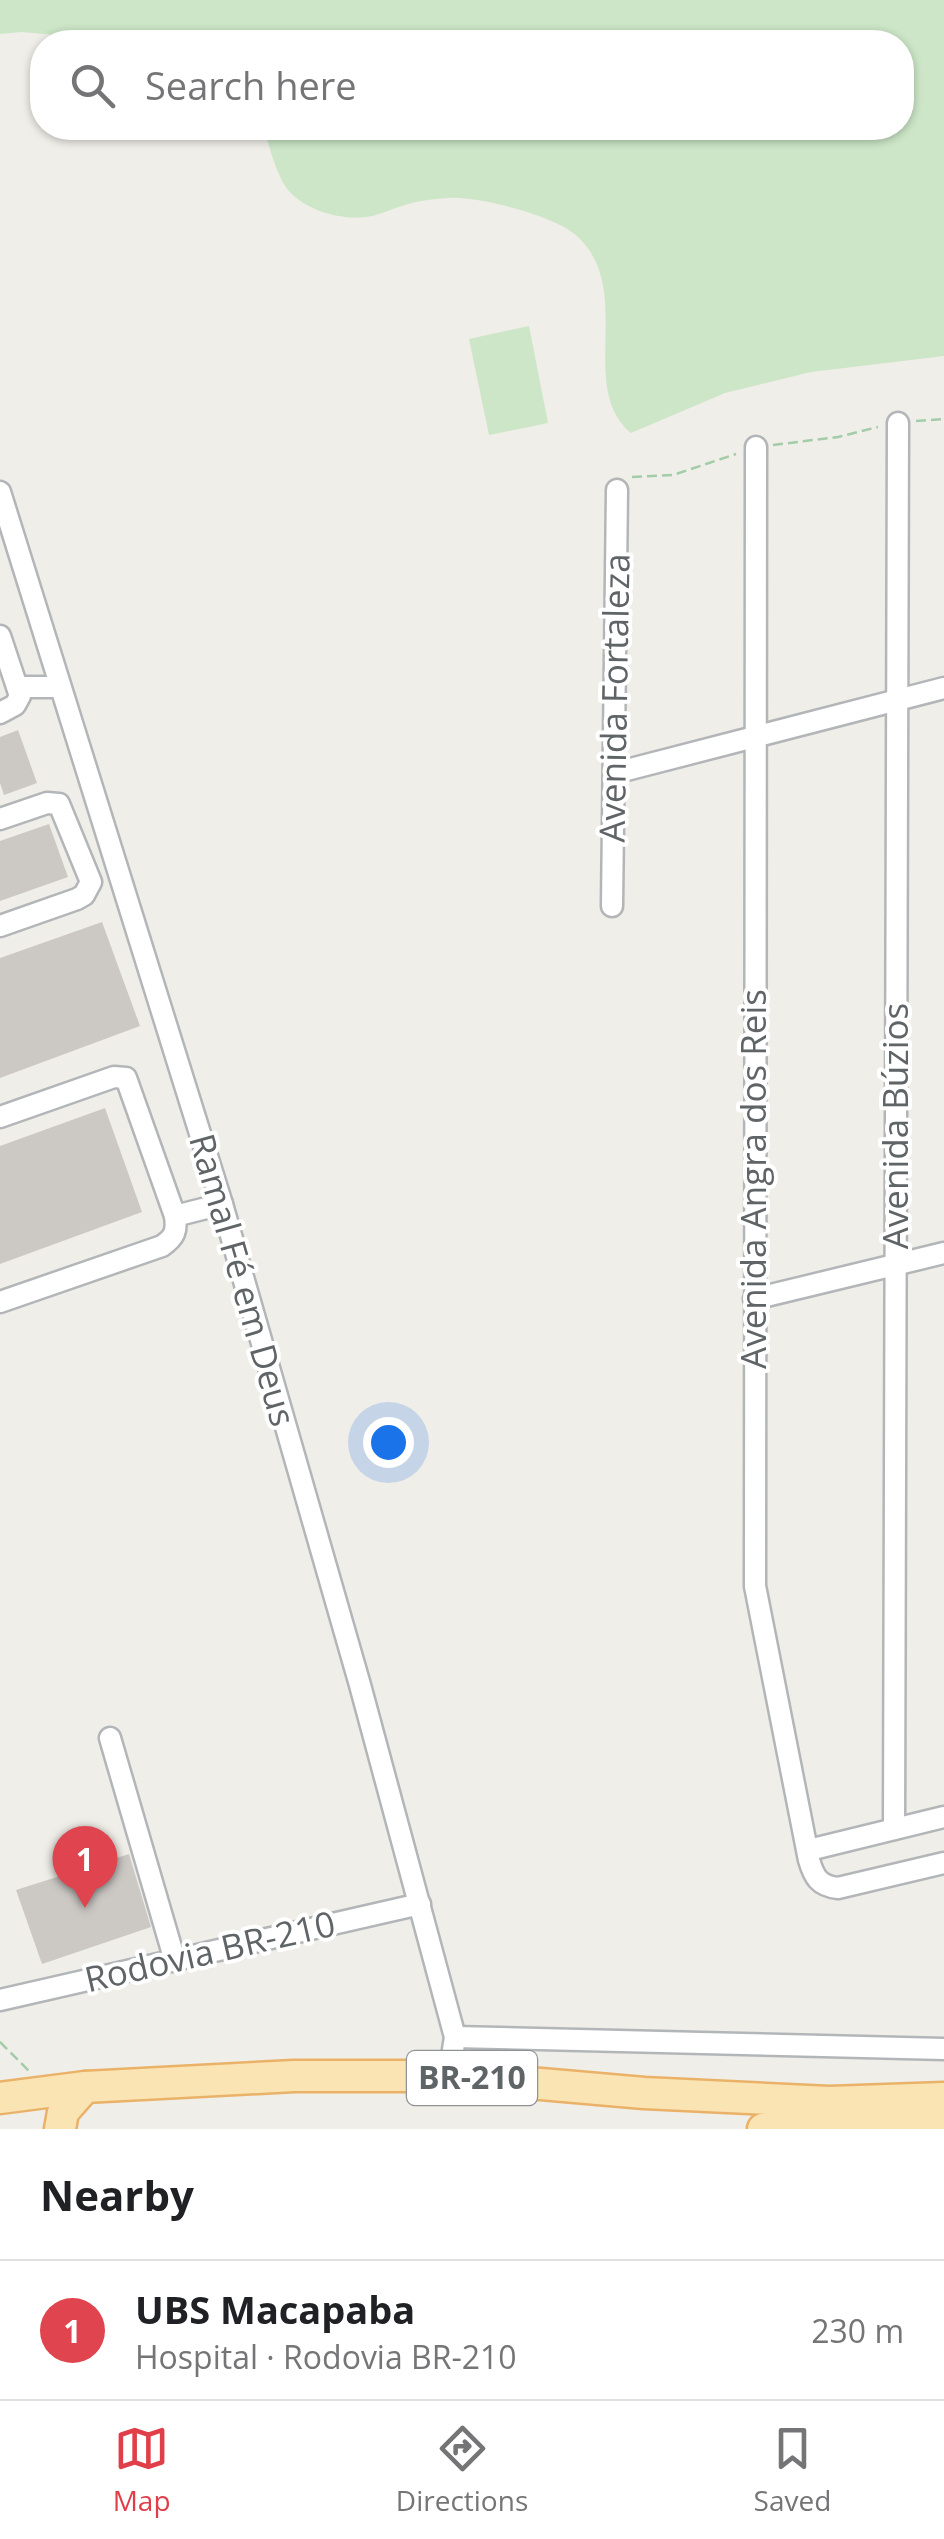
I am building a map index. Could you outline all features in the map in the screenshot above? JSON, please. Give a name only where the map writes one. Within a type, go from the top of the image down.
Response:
[{"type":"main road","name":"BR-210","points":[[0,2098],[85,2086],[294,2076],[450,2076],[644,2093],[829,2102],[944,2098]]},
{"type":"main road","points":[[60,2129],[63,2112],[85,2086]]},
{"type":"main road","points":[[762,2129],[944,2123]]},
{"type":"street","name":"Avenida Búzios","points":[[894,1829],[898,423]]},
{"type":"street","name":"Avenida Angra dos Reis","points":[[756,447],[755,1586],[818,1881],[822,1886],[838,1888],[944,1863]]},
{"type":"street","name":"Avenida Fortaleza","points":[[612,906],[617,490]]},
{"type":"street","name":"Ramal Fé em Deus","points":[[0,492],[222,1204],[455,2037],[450,2076]]},
{"type":"street","points":[[0,636],[11,702],[59,687]]},
{"type":"street","points":[[615,773],[944,688]]},
{"type":"street","points":[[0,820],[47,803],[59,804],[90,882],[78,899],[0,926]]},
{"type":"street","points":[[90,882],[118,873]]},
{"type":"street","points":[[0,1117],[122,1076],[130,1083],[175,1216],[176,1230],[173,1238],[162,1246],[0,1302]]},
{"type":"street","points":[[175,1216],[222,1204]]},
{"type":"street","points":[[754,1300],[944,1253]]},
{"type":"street","points":[[110,1738],[175,1961]]},
{"type":"street","points":[[809,1850],[944,1817]]},
{"type":"street","name":"Rodovia BR-210","points":[[0,2000],[420,1904]]},
{"type":"street","points":[[455,2037],[944,2049]]},
{"type":"path","points":[[617,490],[624,478],[672,474],[756,447],[944,419]]},
{"type":"path","points":[[0,2042],[48,2090]]},
{"type":"green space","points":[[0,0],[944,0],[944,356],[811,372],[725,393],[631,433],[615,414],[608,390],[603,283],[594,258],[577,236],[534,214],[460,198],[418,202],[366,217],[324,213],[296,198],[284,185],[267,140],[914,140],[914,30],[30,30],[0,34]]},
{"type":"green space","points":[[529,326],[548,423],[489,435],[469,339]]},
{"type":"building","points":[[18,730],[37,783],[4,795],[0,783],[0,737]]},
{"type":"building","points":[[49,824],[68,877],[0,901],[0,841]]},
{"type":"building","points":[[102,922],[140,1026],[0,1078],[0,958]]},
{"type":"building","points":[[105,1108],[142,1212],[0,1264],[0,1146]]},
{"type":"building","points":[[129,1854],[151,1927],[42,1964],[16,1890]]},
{"type":"place","name":"UBS Macapaba","points":[[85,1908]]}]
